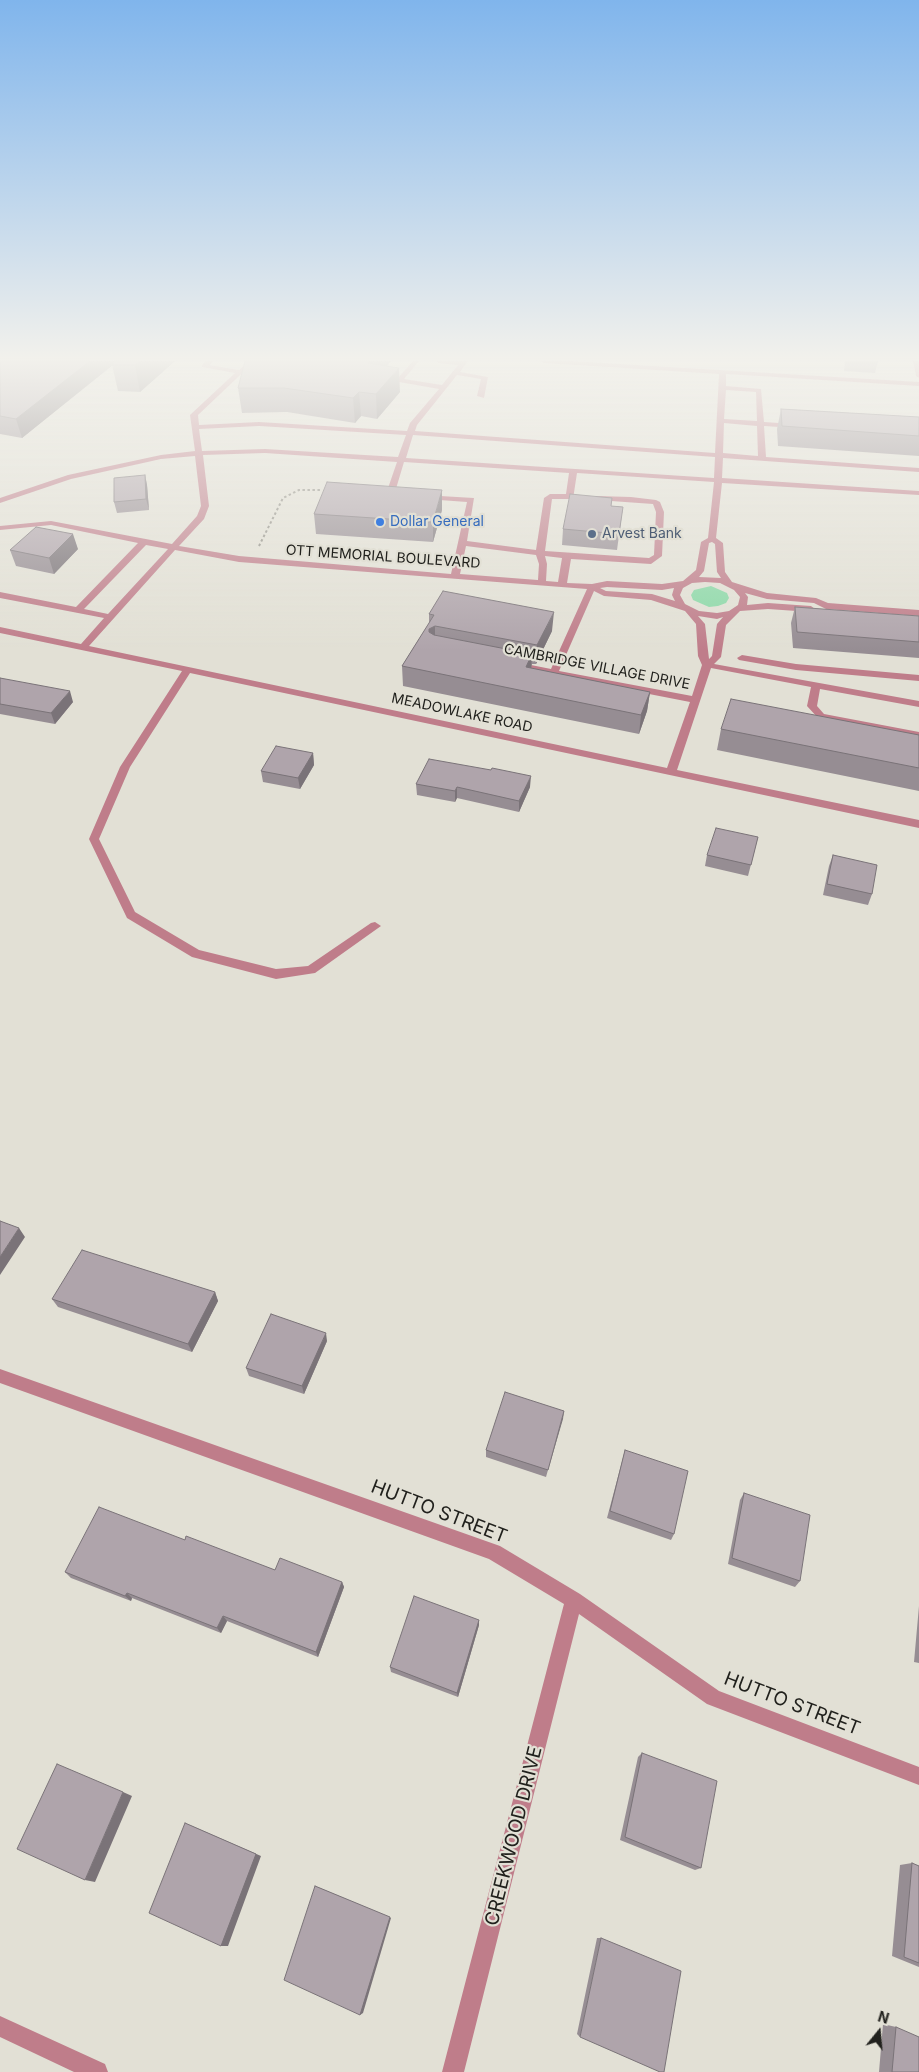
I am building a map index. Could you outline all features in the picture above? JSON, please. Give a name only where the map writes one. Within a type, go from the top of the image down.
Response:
[{"type":"street","points":[[0,501],[68,477],[110,467],[164,458]]},
{"type":"street","points":[[83,647],[201,517],[205,506],[198,458]]},
{"type":"street","points":[[382,458],[919,493]]},
{"type":"street","points":[[712,539],[719,458]]},
{"type":"street","points":[[743,458],[919,470]]},
{"type":"street","points":[[390,494],[402,459]]},
{"type":"street","points":[[573,471],[579,497]]},
{"type":"street","points":[[380,494],[408,496]]},
{"type":"street","points":[[417,496],[471,500],[455,576]]},
{"type":"street","points":[[462,543],[540,554],[651,561],[658,556],[660,512],[656,502],[631,499],[550,496],[548,498],[540,554],[544,564],[542,583]]},
{"type":"street","name":"OTT MEMORIAL BOULEVARD","points":[[0,528],[51,523],[174,548],[252,560],[562,585],[592,587],[607,584],[662,587],[708,579],[728,583]]},
{"type":"street","points":[[0,540],[14,527]]},
{"type":"street","points":[[707,665],[703,656],[700,624],[676,595],[677,590],[700,571],[705,542],[712,539]]},
{"type":"street","points":[[712,539],[718,543],[721,572],[728,583],[737,588],[767,596],[816,601],[826,606],[919,613]]},
{"type":"street","points":[[78,610],[144,542]]},
{"type":"street","points":[[562,585],[567,556]]},
{"type":"street","points":[[554,672],[592,587]]},
{"type":"street","name":"OTT MEMORIAL BOULEVARD","points":[[592,587],[604,592],[652,597],[710,616],[735,611]]},
{"type":"street","points":[[671,772],[707,665],[716,657],[722,624],[744,599],[737,588]]},
{"type":"street","points":[[0,595],[111,617]]},
{"type":"street","points":[[735,611],[768,606],[817,609],[826,606]]},
{"type":"street","name":"MEADOWLAKE ROAD","points":[[0,630],[919,824]]},
{"type":"street","points":[[742,658],[796,667],[919,678]]},
{"type":"street","name":"CAMBRIDGE VILLAGE DRIVE","points":[[508,664],[695,700]]},
{"type":"street","points":[[707,665],[919,704]]},
{"type":"street","points":[[188,669],[124,767],[94,839],[130,915],[196,954],[276,974],[311,970],[375,926]]},
{"type":"street","points":[[816,685],[812,706],[821,716],[919,735]]},
{"type":"street","name":"HUTTO STREET","points":[[0,1376],[494,1552],[574,1600],[713,1698],[919,1776]]},
{"type":"street","name":"CREEKWOOD DRIVE","points":[[453,2072],[574,1600]]},
{"type":"street","points":[[0,2026],[97,2072]]},
{"type":"path","points":[[252,560],[283,498],[299,490],[322,490]]},
{"type":"green space","points":[[711,586],[727,593],[729,598],[726,603],[709,607],[693,600],[691,595],[694,590]]},
{"type":"building","points":[[145,475],[146,499],[114,502],[114,478]]},
{"type":"building","points":[[327,482],[442,490],[433,522],[314,514]]},
{"type":"building","points":[[570,494],[612,498],[611,506],[623,507],[619,534],[563,529]]},
{"type":"building","points":[[36,527],[73,534],[49,558],[10,550]]},
{"type":"building","points":[[443,591],[554,612],[537,645],[435,626],[429,629],[429,632],[434,635],[532,654],[526,667],[650,692],[641,715],[402,666],[434,615],[429,614]]},
{"type":"building","points":[[795,607],[919,616],[919,642],[797,632]]},
{"type":"building","points":[[0,678],[70,691],[51,713],[0,704]]},
{"type":"building","points":[[731,699],[919,735],[919,768],[721,729]]},
{"type":"building","points":[[276,746],[313,753],[298,778],[261,771]]},
{"type":"building","points":[[429,759],[531,776],[519,801],[457,787],[455,791],[416,784]]},
{"type":"building","points":[[716,828],[758,837],[751,865],[707,855]]},
{"type":"building","points":[[833,855],[877,865],[872,894],[827,884]]},
{"type":"building","points":[[0,1221],[19,1228],[0,1257]]},
{"type":"building","points":[[82,1250],[215,1292],[188,1344],[52,1299]]},
{"type":"building","points":[[271,1314],[326,1333],[302,1386],[246,1368]]},
{"type":"building","points":[[505,1392],[564,1411],[548,1470],[486,1450]]},
{"type":"building","points":[[625,1450],[688,1471],[674,1534],[610,1511]]},
{"type":"building","points":[[744,1493],[810,1515],[800,1581],[732,1558]]},
{"type":"building","points":[[99,1507],[185,1540],[186,1536],[275,1570],[280,1558],[342,1582],[316,1652],[223,1616],[217,1628],[127,1593],[125,1596],[65,1572]]},
{"type":"building","points":[[414,1596],[479,1620],[457,1693],[390,1667]]},
{"type":"building","points":[[642,1753],[717,1781],[701,1868],[625,1837]]},
{"type":"building","points":[[57,1764],[123,1792],[85,1880],[17,1849]]},
{"type":"building","points":[[185,1823],[256,1854],[221,1946],[149,1913]]},
{"type":"building","points":[[912,1863],[919,1866],[919,1963],[904,1957]]},
{"type":"building","points":[[315,1886],[390,1917],[360,2015],[284,1980]]},
{"type":"building","points":[[601,1938],[681,1971],[664,2072],[660,2072],[580,2037]]},
{"type":"building","points":[[896,2027],[919,2037],[919,2072],[892,2072]]},
{"type":"place","name":"Dollar General","points":[[380,522]]},
{"type":"place","name":"Arvest Bank","points":[[592,534]]}]
